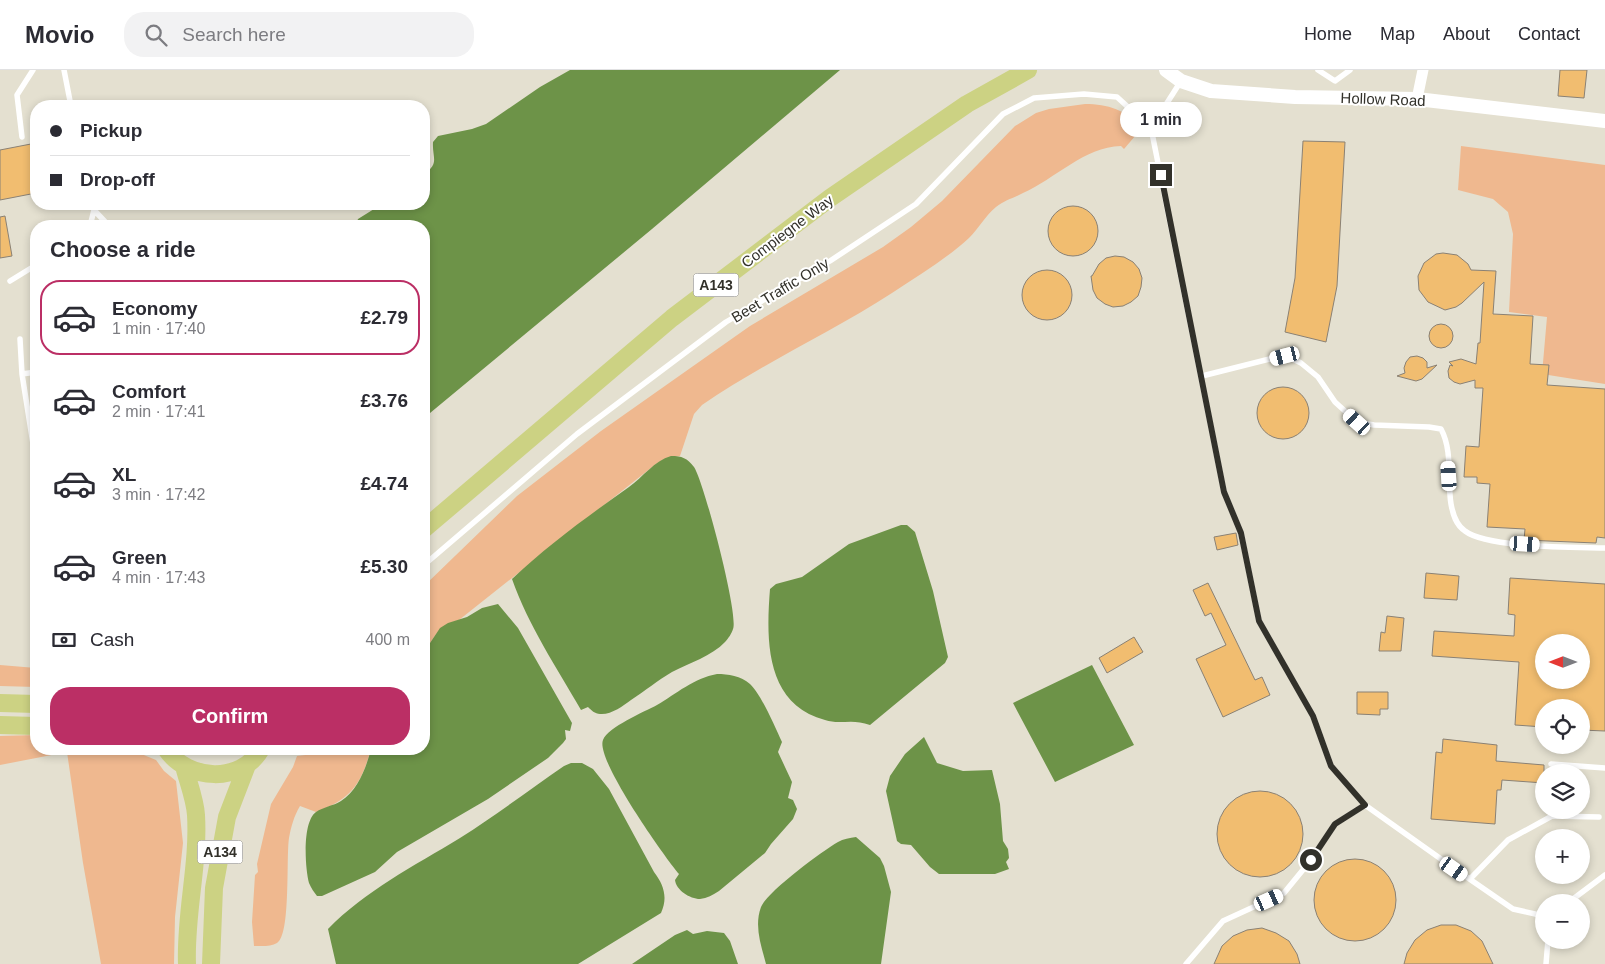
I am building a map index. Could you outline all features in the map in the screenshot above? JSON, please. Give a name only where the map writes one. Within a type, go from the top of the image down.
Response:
[{"type":"highway","name":"Compiegne Way","points":[[430,523],[672,318],[814,210],[967,104],[1028,70]]},
{"type":"highway","points":[[0,702],[30,704]]},
{"type":"highway","points":[[0,725],[30,726]]},
{"type":"highway","points":[[170,755],[184,766],[199,773],[215,775],[232,772],[247,765],[256,755]]},
{"type":"highway","name":"A134","points":[[211,964],[215,879],[227,817],[247,765]]},
{"type":"highway","name":"A134","points":[[184,766],[196,812],[197,839],[186,942],[187,964]]},
{"type":"street","name":"Hollow Road","points":[[1166,70],[1181,81],[1212,91],[1295,97],[1417,99],[1605,121]]},
{"type":"street","points":[[1417,99],[1423,70]]},
{"type":"lane","points":[[22,137],[17,95],[33,70]]},
{"type":"lane","points":[[64,70],[70,100]]},
{"type":"lane","points":[[1318,70],[1335,81],[1350,70]]},
{"type":"lane","points":[[1181,81],[1151,128],[1224,492],[1241,533],[1259,621],[1313,716],[1331,766],[1365,805],[1513,909],[1535,914]]},
{"type":"lane","name":"Beet Traffic Only","points":[[430,560],[577,434],[726,322],[830,261],[916,204],[1003,114],[1034,98],[1092,95],[1117,97],[1151,128]]},
{"type":"lane","points":[[96,210],[104,220]]},
{"type":"lane","points":[[10,281],[30,269]]},
{"type":"lane","points":[[20,338],[22,374],[30,425]]},
{"type":"lane","points":[[1202,376],[1285,356],[1301,363],[1318,377],[1335,402],[1357,422],[1374,425],[1429,426],[1440,429],[1447,440],[1451,504],[1455,521],[1476,538],[1525,544],[1605,548]]},
{"type":"lane","points":[[22,374],[30,373]]},
{"type":"lane","points":[[1590,767],[1605,768]]},
{"type":"lane","points":[[1186,964],[1223,922],[1284,893],[1311,860],[1335,824],[1365,805]]},
{"type":"lane","points":[[1470,879],[1508,840],[1552,816],[1599,817]]},
{"type":"lane","points":[[1580,894],[1605,875]]},
{"type":"lane","points":[[1546,964],[1547,949]]},
{"type":"shaded area","points":[[570,70],[840,70],[430,413],[430,220],[358,220],[372,210],[430,210],[430,169],[434,163],[433,142],[438,136],[486,124],[540,87]]},
{"type":"shaded area","points":[[1085,104],[1101,105],[1123,112],[1142,128],[1124,149],[1121,146],[1095,152],[1035,187],[999,205],[969,238],[932,267],[869,308],[749,375],[702,405],[694,414],[680,456],[664,459],[656,464],[459,620],[446,625],[430,643],[430,580],[517,496],[601,431],[750,326],[883,247],[911,227],[942,201],[1015,126],[1036,113],[1049,109]]},
{"type":"shaded area","points":[[1461,146],[1605,165],[1605,384],[1542,374],[1547,317],[1509,312],[1513,234],[1508,212],[1493,199],[1458,190]]},
{"type":"shaded area","points":[[671,456],[687,460],[694,467],[699,478],[726,576],[731,600],[733,629],[730,636],[720,647],[662,678],[617,710],[600,714],[595,713],[588,707],[581,710],[526,613],[512,579],[540,554],[629,487],[654,465]]},
{"type":"shaded area","points":[[901,525],[907,525],[915,532],[933,591],[948,657],[945,663],[870,725],[857,722],[825,720],[805,712],[791,700],[780,685],[774,668],[768,629],[770,589],[776,584],[802,577],[849,544]]},
{"type":"shaded area","points":[[498,604],[518,628],[572,723],[570,731],[565,730],[566,739],[548,758],[488,799],[397,852],[375,872],[322,896],[317,896],[309,883],[306,867],[308,825],[312,817],[319,810],[341,801],[352,791],[364,771],[369,755],[430,755],[430,643],[440,628],[448,623],[467,617],[482,608]]},
{"type":"shaded area","points":[[0,665],[30,668],[30,687],[0,686]]},
{"type":"shaded area","points":[[1092,665],[1134,745],[1055,782],[1013,703]]},
{"type":"shaded area","points":[[717,674],[743,679],[759,695],[782,742],[778,752],[792,782],[788,798],[793,800],[797,809],[793,819],[765,853],[719,891],[710,896],[696,899],[688,896],[676,884],[675,880],[679,874],[646,829],[620,786],[603,750],[603,740],[612,730],[627,720],[657,705],[693,683]]},
{"type":"shaded area","points":[[30,735],[30,755],[52,755],[0,765],[0,736]]},
{"type":"shaded area","points":[[924,737],[937,763],[963,771],[992,770],[1000,804],[1003,841],[1008,849],[1009,858],[1006,862],[1009,869],[995,874],[939,874],[930,867],[911,845],[901,844],[897,841],[886,791],[890,776],[905,754]]},
{"type":"shaded area","points":[[67,755],[144,755],[156,760],[164,771],[176,781],[183,843],[175,917],[174,964],[101,964],[83,863]]},
{"type":"shaded area","points":[[369,755],[363,772],[353,789],[338,802],[316,812],[300,806],[289,838],[286,911],[281,937],[275,944],[254,946],[252,922],[255,875],[258,872],[257,864],[271,804],[293,767],[297,756]]},
{"type":"shaded area","points":[[571,763],[582,763],[593,769],[609,789],[660,882],[664,892],[661,913],[578,964],[336,964],[328,929],[342,915],[374,891],[473,830]]},
{"type":"shaded area","points":[[856,837],[880,858],[891,892],[881,964],[766,964],[758,928],[759,914],[765,900],[784,882],[820,854],[840,841]]},
{"type":"shaded area","points":[[687,930],[693,934],[707,931],[724,933],[730,941],[738,964],[632,964],[675,935]]},
{"type":"building","points":[[1560,70],[1587,70],[1584,98],[1558,96]]},
{"type":"building","points":[[1303,141],[1345,142],[1337,286],[1326,342],[1285,332],[1295,278]]},
{"type":"building","points":[[30,144],[30,194],[0,200],[0,150]]},
{"type":"building","points":[[1068,206],[1078,206],[1091,213],[1098,226],[1098,236],[1091,249],[1078,256],[1068,256],[1059,252],[1052,245],[1048,236],[1048,226],[1052,217],[1059,210]]},
{"type":"building","points":[[5,216],[12,256],[0,258],[0,217]]},
{"type":"building","points":[[1436,254],[1457,255],[1468,264],[1471,270],[1496,271],[1493,314],[1533,316],[1530,364],[1549,365],[1547,385],[1605,389],[1605,538],[1597,537],[1596,543],[1524,540],[1525,529],[1487,527],[1490,484],[1477,483],[1477,477],[1464,477],[1466,446],[1479,447],[1483,388],[1475,388],[1475,380],[1460,384],[1454,382],[1449,378],[1448,371],[1450,365],[1453,366],[1449,362],[1461,359],[1476,364],[1478,343],[1480,343],[1484,282],[1456,307],[1445,310],[1428,302],[1419,290],[1418,276],[1424,263]]},
{"type":"building","points":[[1124,257],[1133,262],[1139,269],[1142,278],[1138,296],[1123,306],[1113,307],[1097,298],[1093,290],[1091,276],[1099,264],[1106,258]]},
{"type":"building","points":[[1042,270],[1052,270],[1065,277],[1072,290],[1072,300],[1065,313],[1052,320],[1042,320],[1033,316],[1026,309],[1022,300],[1022,290],[1026,281],[1033,274]]},
{"type":"building","points":[[1441,324],[1450,327],[1453,336],[1450,345],[1441,348],[1432,345],[1429,336],[1432,327]]},
{"type":"building","points":[[1417,356],[1427,362],[1427,368],[1437,365],[1422,379],[1416,381],[1397,376],[1405,373],[1404,368],[1410,357]]},
{"type":"building","points":[[1278,387],[1288,387],[1302,394],[1309,408],[1309,418],[1302,432],[1288,439],[1278,439],[1268,435],[1261,428],[1257,418],[1257,408],[1261,398],[1268,391]]},
{"type":"building","points":[[1236,533],[1238,545],[1217,550],[1214,537]]},
{"type":"building","points":[[1426,573],[1459,576],[1457,600],[1424,598]]},
{"type":"building","points":[[1510,578],[1605,584],[1605,731],[1590,730],[1590,699],[1535,699],[1535,726],[1515,725],[1519,662],[1432,656],[1434,631],[1514,636],[1515,615],[1508,614]]},
{"type":"building","points":[[1208,583],[1255,680],[1262,677],[1270,695],[1223,717],[1196,659],[1226,645],[1211,613],[1205,616],[1193,590]]},
{"type":"building","points":[[1387,616],[1404,618],[1401,651],[1379,651],[1381,632],[1385,633]]},
{"type":"building","points":[[1134,637],[1143,652],[1107,673],[1099,658]]},
{"type":"building","points":[[1357,692],[1388,692],[1388,709],[1380,709],[1380,715],[1357,714]]},
{"type":"building","points":[[1443,739],[1497,745],[1496,761],[1535,764],[1535,782],[1502,780],[1501,790],[1497,790],[1495,824],[1431,819],[1436,752],[1442,753]]},
{"type":"building","points":[[1260,791],[1276,794],[1284,798],[1296,810],[1300,818],[1303,834],[1300,850],[1296,858],[1284,870],[1276,874],[1260,877],[1244,874],[1236,870],[1224,858],[1220,850],[1217,834],[1220,818],[1224,810],[1236,798],[1244,794]]},
{"type":"building","points":[[1347,859],[1363,859],[1378,866],[1389,877],[1396,892],[1393,916],[1384,929],[1363,941],[1347,941],[1332,934],[1321,923],[1314,908],[1314,892],[1321,877],[1332,866]]},
{"type":"building","points":[[1441,925],[1456,925],[1471,931],[1482,941],[1493,964],[1404,964],[1407,953],[1415,940],[1427,930]]},
{"type":"building","points":[[1262,928],[1276,933],[1289,941],[1297,954],[1300,964],[1214,964],[1222,946],[1233,936],[1247,930]]},
{"type":"route","points":[[1161,175],[1224,492],[1241,533],[1259,621],[1313,716],[1331,766],[1365,805],[1335,824],[1311,860]]}]
